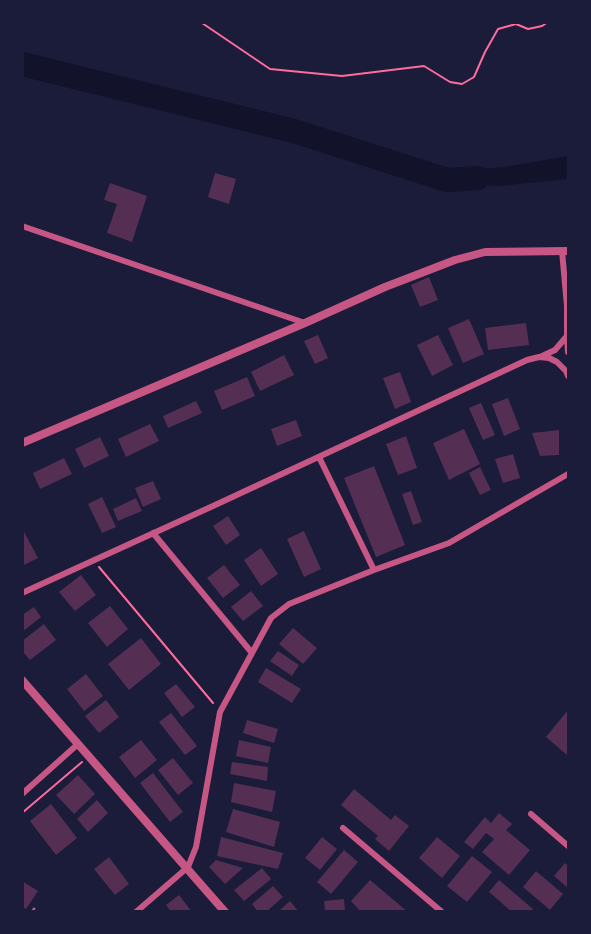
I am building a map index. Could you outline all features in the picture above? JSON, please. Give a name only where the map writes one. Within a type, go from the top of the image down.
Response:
[{"type":"street","points":[[22,226],[305,324]]},
{"type":"street","points":[[22,443],[305,324],[385,287],[455,260],[485,252],[565,251],[568,352]]},
{"type":"street","points":[[22,593],[527,360],[555,350],[567,336]]},
{"type":"street","points":[[539,357],[557,362],[568,376]]},
{"type":"street","points":[[319,457],[374,570]]},
{"type":"street","points":[[136,912],[188,867],[196,847],[220,712],[271,618],[288,604],[449,543],[568,474]]},
{"type":"street","points":[[153,533],[252,653]]},
{"type":"street","points":[[22,680],[225,912]]},
{"type":"street","points":[[22,794],[78,744]]},
{"type":"street","points":[[531,814],[568,846]]},
{"type":"street","points":[[343,828],[442,912]]},
{"type":"path","points":[[200,22],[270,69],[342,76],[424,66],[450,82],[462,84],[474,77],[498,29],[516,24],[528,29],[548,22]]},
{"type":"path","points":[[93,561],[220,712]]},
{"type":"path","points":[[22,813],[89,756]]},
{"type":"shaded area","points":[[568,156],[568,179],[498,186],[447,180],[480,169]]},
{"type":"building","points":[[215,173],[236,179],[229,204],[208,197]]},
{"type":"building","points":[[110,183],[147,196],[132,242],[107,233],[117,204],[104,200]]},
{"type":"building","points":[[429,277],[438,300],[420,307],[411,285]]},
{"type":"building","points":[[469,319],[484,354],[463,363],[448,328]]},
{"type":"building","points":[[526,323],[529,345],[488,350],[485,328]]},
{"type":"building","points":[[318,335],[328,358],[315,364],[304,341]]},
{"type":"building","points":[[438,335],[453,365],[432,376],[417,345]]},
{"type":"building","points":[[284,355],[294,375],[260,391],[251,372]]},
{"type":"building","points":[[400,372],[411,402],[395,409],[383,378]]},
{"type":"building","points":[[247,377],[255,396],[222,410],[214,391]]},
{"type":"building","points":[[508,398],[520,429],[504,436],[492,404]]},
{"type":"building","points":[[196,401],[202,413],[168,428],[163,416]]},
{"type":"building","points":[[481,403],[495,435],[483,440],[469,408]]},
{"type":"building","points":[[296,420],[302,436],[277,446],[271,429]]},
{"type":"building","points":[[150,424],[159,441],[126,457],[118,439]]},
{"type":"building","points":[[464,429],[480,464],[449,480],[433,443]]},
{"type":"building","points":[[559,430],[559,455],[540,456],[532,433]]},
{"type":"building","points":[[406,436],[417,468],[398,475],[386,444]]},
{"type":"building","points":[[100,437],[109,456],[84,468],[75,449]]},
{"type":"building","points":[[513,454],[520,478],[503,483],[495,459]]},
{"type":"building","points":[[64,458],[72,474],[40,489],[33,473]]},
{"type":"building","points":[[374,466],[405,545],[376,557],[344,478]]},
{"type":"building","points":[[480,467],[491,490],[480,495],[469,473]]},
{"type":"building","points":[[153,481],[161,499],[143,507],[135,488]]},
{"type":"building","points":[[411,491],[422,522],[413,525],[402,494]]},
{"type":"building","points":[[102,497],[116,527],[102,533],[88,504]]},
{"type":"building","points":[[136,498],[142,511],[118,521],[113,509]]},
{"type":"building","points":[[228,516],[240,535],[226,545],[213,526]]},
{"type":"building","points":[[22,528],[38,558],[22,566]]},
{"type":"building","points":[[304,531],[321,569],[304,577],[287,539]]},
{"type":"building","points":[[261,548],[278,574],[261,586],[244,560]]},
{"type":"building","points":[[224,565],[240,585],[223,598],[207,578]]},
{"type":"building","points":[[81,575],[96,595],[75,611],[59,592]]},
{"type":"building","points":[[251,591],[263,606],[243,621],[231,607]]},
{"type":"building","points":[[110,606],[128,629],[107,647],[88,623]]},
{"type":"building","points":[[34,607],[41,617],[22,632],[22,615]]},
{"type":"building","points":[[44,624],[56,640],[30,660],[22,651],[22,641]]},
{"type":"building","points":[[293,628],[317,648],[303,664],[279,644]]},
{"type":"building","points":[[141,638],[161,664],[129,690],[108,664]]},
{"type":"building","points":[[278,651],[299,665],[292,676],[270,661]]},
{"type":"building","points":[[266,668],[301,689],[292,703],[258,682]]},
{"type":"building","points":[[86,674],[103,696],[84,711],[67,689]]},
{"type":"building","points":[[176,684],[195,707],[182,717],[164,693]]},
{"type":"building","points":[[106,700],[119,717],[99,733],[85,716]]},
{"type":"building","points":[[568,710],[568,753],[567,755],[546,737]]},
{"type":"building","points":[[171,713],[197,746],[185,755],[159,722]]},
{"type":"building","points":[[247,720],[278,729],[274,743],[243,733]]},
{"type":"building","points":[[141,740],[157,760],[135,778],[119,757]]},
{"type":"building","points":[[239,740],[271,747],[268,763],[236,756]]},
{"type":"building","points":[[173,758],[193,783],[178,795],[158,770]]},
{"type":"building","points":[[232,762],[268,767],[267,781],[230,774]]},
{"type":"building","points":[[153,773],[183,812],[170,822],[140,783]]},
{"type":"building","points":[[78,775],[95,794],[74,814],[56,795]]},
{"type":"building","points":[[234,783],[276,791],[272,812],[231,802]]},
{"type":"building","points":[[354,789],[391,820],[395,815],[409,826],[389,851],[375,839],[378,836],[341,805]]},
{"type":"building","points":[[97,800],[108,813],[88,832],[77,819]]},
{"type":"building","points":[[51,804],[77,838],[56,855],[30,821]]},
{"type":"building","points":[[233,809],[280,822],[274,847],[226,832]]},
{"type":"building","points":[[499,813],[512,824],[506,830],[530,850],[509,875],[482,852],[494,839],[486,833],[473,849],[464,842],[485,817],[491,823]]},
{"type":"building","points":[[221,837],[283,853],[278,869],[217,856]]},
{"type":"building","points":[[322,837],[337,849],[320,870],[305,858]]},
{"type":"building","points":[[437,837],[460,856],[442,878],[419,858]]},
{"type":"building","points":[[344,850],[358,862],[331,894],[317,882]]},
{"type":"building","points":[[472,856],[492,872],[467,902],[447,886]]},
{"type":"building","points":[[109,857],[129,884],[115,895],[94,869]]},
{"type":"building","points":[[216,860],[243,868],[225,884],[209,867]]},
{"type":"building","points":[[565,863],[568,866],[568,888],[554,876]]},
{"type":"building","points":[[262,868],[271,879],[244,901],[234,890]]},
{"type":"building","points":[[536,871],[563,894],[550,910],[523,887]]},
{"type":"building","points":[[370,880],[408,912],[361,912],[351,901]]},
{"type":"building","points":[[499,880],[533,909],[531,912],[512,912],[489,892]]},
{"type":"building","points":[[22,881],[38,891],[26,909],[22,907]]},
{"type":"building","points":[[273,886],[283,897],[266,912],[258,912],[252,904]]},
{"type":"building","points":[[179,895],[192,912],[171,912],[166,905]]},
{"type":"building","points":[[344,899],[345,912],[325,912],[324,901]]},
{"type":"building","points":[[290,901],[299,912],[278,912]]},
{"type":"waterway","points":[[22,64],[294,131],[447,180],[478,178]]}]
